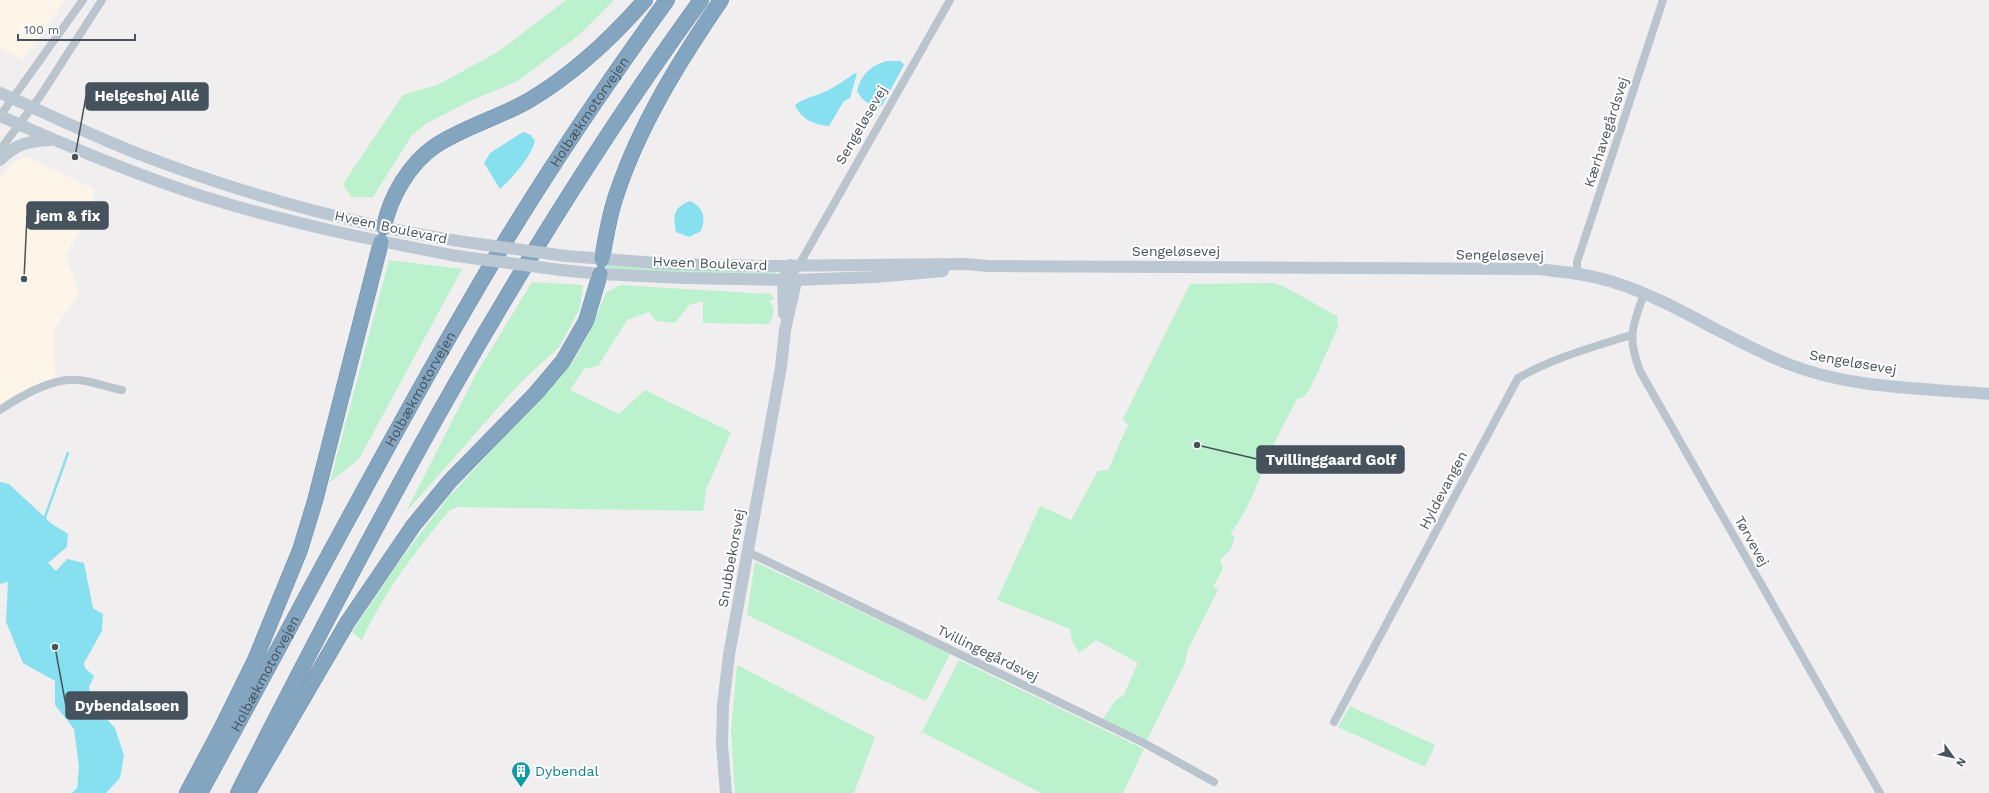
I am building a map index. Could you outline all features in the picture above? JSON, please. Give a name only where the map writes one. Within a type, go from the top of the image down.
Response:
[{"type":"highway","points":[[187,793],[255,660],[300,550],[315,502],[383,234],[397,193],[408,174],[426,153],[445,140],[528,101],[585,61],[645,0]]},
{"type":"highway","name":"Holbækmotorvejen","points":[[200,793],[358,500],[468,305],[556,163],[667,0]]},
{"type":"highway","name":"Holbækmotorvejen","points":[[238,793],[383,513],[493,319],[581,177],[701,0]]},
{"type":"highway","points":[[247,793],[347,623],[413,526],[450,481],[536,393],[564,361],[586,321],[601,266],[606,232],[616,194],[632,155],[654,109],[699,32],[721,0]]},
{"type":"street","points":[[0,116],[83,0]]},
{"type":"street","points":[[0,150],[32,107],[102,0]]},
{"type":"street","name":"Sengeløsevej","points":[[794,265],[950,0]]},
{"type":"street","name":"Kærhavegårdsvej","points":[[1577,273],[1577,262],[1663,0]]},
{"type":"street","name":"Hveen Boulevard","points":[[0,93],[142,155],[211,180],[457,256],[561,270],[601,266],[670,264],[794,265]]},
{"type":"street","name":"Hveen Boulevard","points":[[0,116],[133,172],[203,196],[294,222],[383,234],[465,242],[566,256],[601,266],[795,280]]},
{"type":"street","points":[[0,160],[13,148],[24,143],[52,139]]},
{"type":"street","name":"Sengeløsevej","points":[[794,265],[965,264],[988,266],[1524,269],[1577,273],[1612,282],[1644,294],[1764,353],[1792,365],[1822,374],[1867,383],[1989,394]]},
{"type":"street","name":"Snubbekorsvej","points":[[785,330],[783,280],[794,265]]},
{"type":"street","name":"Snubbekorsvej","points":[[726,793],[722,744],[723,704],[729,655],[781,367],[785,330],[795,280],[794,265]]},
{"type":"street","name":"Sengeløsevej","points":[[795,280],[875,277],[988,266]]},
{"type":"street","name":"Tørvevej","points":[[1644,294],[1631,335],[1633,352],[1640,371],[1880,793]]},
{"type":"street","name":"Hyldevangen","points":[[1334,722],[1518,378],[1532,370],[1590,348],[1631,335]]},
{"type":"street","points":[[0,410],[30,393],[55,382],[76,380],[122,390]]},
{"type":"street","name":"Tvillingegårdsvej","points":[[748,552],[1144,743],[1214,782]]},
{"type":"shaded area","points":[[0,0],[65,0],[23,60],[0,47]]},
{"type":"shaded area","points":[[26,157],[94,189],[93,213],[66,254],[79,293],[53,331],[56,377],[10,397],[0,404],[0,178],[15,161]]},
{"type":"green space","points":[[566,0],[614,0],[579,35],[518,81],[472,100],[427,123],[412,135],[373,197],[351,197],[343,184],[403,95],[437,85],[498,52]]},
{"type":"green space","points":[[389,260],[462,269],[359,459],[330,482]]},
{"type":"green space","points":[[604,264],[758,269],[775,272],[776,275],[605,270]]},
{"type":"green space","points":[[532,282],[583,285],[580,308],[559,347],[519,384],[406,512],[476,374]]},
{"type":"green space","points":[[1273,283],[1283,286],[1337,316],[1338,327],[1310,389],[1304,397],[1297,399],[1274,444],[1247,508],[1230,534],[1235,537],[1231,549],[1220,560],[1223,568],[1213,587],[1218,590],[1188,649],[1185,663],[1147,740],[1103,719],[1116,700],[1123,696],[1138,663],[1096,640],[1079,653],[1072,641],[1070,629],[997,600],[1040,506],[1071,520],[1098,471],[1108,470],[1128,425],[1123,419],[1190,284]]},
{"type":"green space","points":[[620,285],[770,294],[773,297],[774,300],[768,301],[771,303],[774,311],[770,323],[767,324],[703,323],[703,301],[689,305],[675,323],[656,321],[649,312],[627,320],[598,366],[584,369],[570,390],[619,414],[645,390],[731,432],[706,490],[703,511],[457,507],[450,510],[425,540],[402,572],[380,605],[362,640],[352,632],[398,563],[447,499],[573,362],[589,333],[606,293]]},
{"type":"green space","points":[[755,562],[950,654],[926,701],[747,615]]},
{"type":"green space","points":[[959,660],[1144,749],[1123,793],[1041,793],[922,732]]},
{"type":"green space","points":[[737,665],[875,737],[854,793],[735,793],[731,731]]},
{"type":"green space","points":[[1350,706],[1435,745],[1425,767],[1338,727]]},
{"type":"water","points":[[886,61],[901,61],[904,65],[883,104],[881,106],[870,104],[862,98],[857,91],[859,85],[867,72]]},
{"type":"water","points":[[857,73],[850,98],[844,101],[829,126],[813,123],[804,118],[795,105],[805,99],[831,89]]},
{"type":"water","points":[[523,132],[531,135],[535,141],[533,148],[520,168],[500,189],[484,163],[490,153]]},
{"type":"water","points":[[690,201],[703,213],[703,221],[701,231],[689,237],[676,232],[675,217],[677,209],[684,203]]},
{"type":"water","points":[[0,482],[9,484],[52,524],[68,534],[67,547],[48,563],[56,571],[67,559],[84,563],[93,608],[103,614],[102,631],[84,663],[85,668],[94,676],[89,687],[92,703],[115,728],[124,755],[120,778],[106,793],[72,793],[77,788],[79,767],[74,729],[55,705],[55,681],[23,663],[6,622],[8,582],[0,584]]},
{"type":"waterway","points":[[45,517],[68,453]]},
{"type":"place","name":"Helgeshøj Allé","points":[[75,157]]},
{"type":"place","name":"jem & fix","points":[[24,279]]},
{"type":"place","name":"Tvillinggaard Golf","points":[[1197,445]]},
{"type":"place","name":"Dybendalsøen","points":[[55,647]]},
{"type":"place","name":"Dybendal","points":[[521,788]]}]
